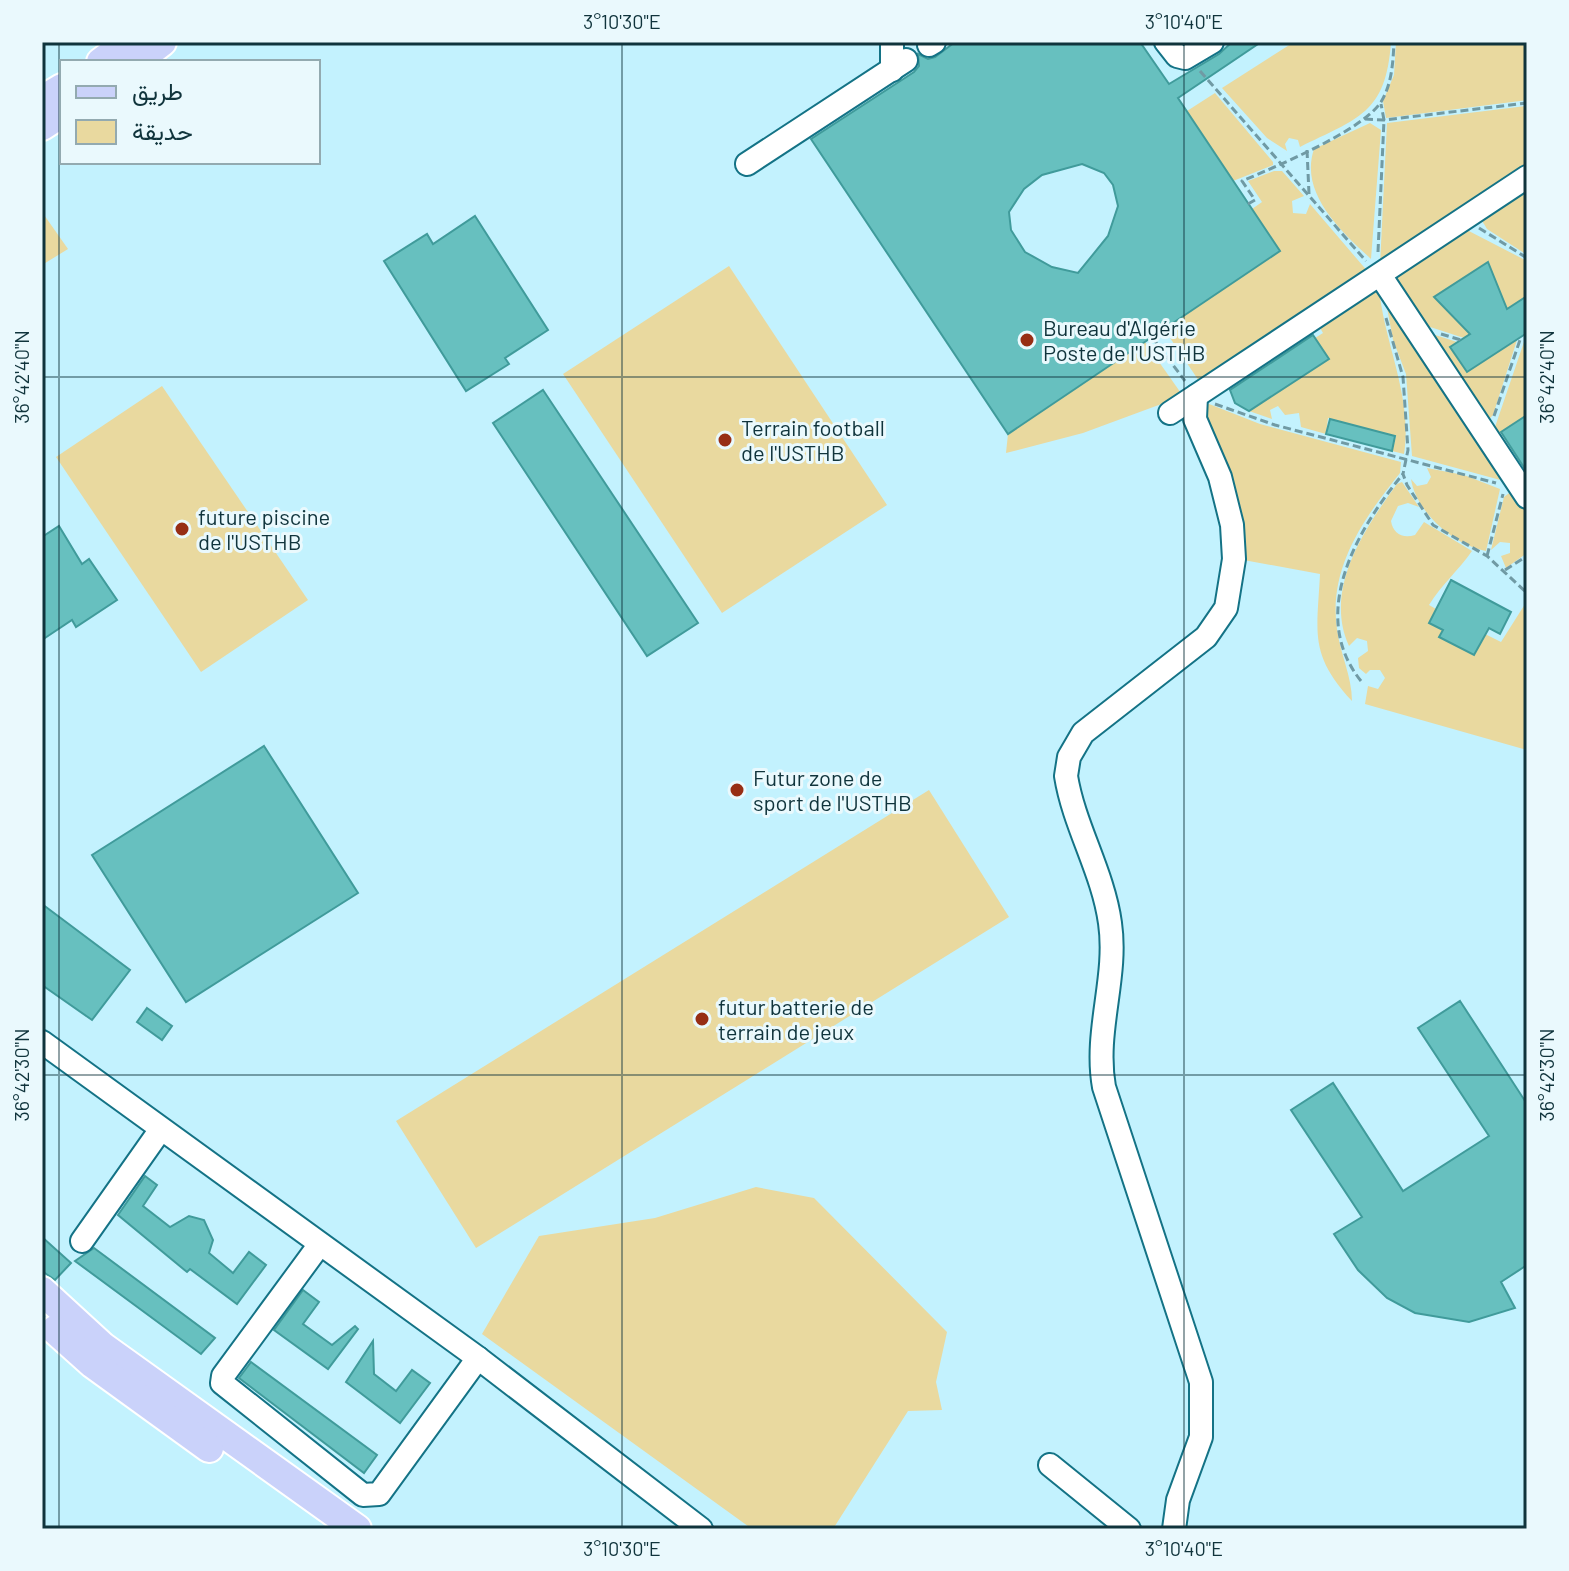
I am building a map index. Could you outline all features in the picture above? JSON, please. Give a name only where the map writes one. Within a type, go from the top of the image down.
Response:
[{"type":"main road","points":[[104,60],[128,42]]},
{"type":"main road","points":[[139,60],[162,42]]},
{"type":"main road","points":[[42,100],[60,89]]},
{"type":"main road","points":[[42,126],[60,114]]},
{"type":"main road","points":[[42,1291],[103,1347],[357,1529]]},
{"type":"main road","points":[[42,1319],[93,1364],[326,1529]]},
{"type":"lane","points":[[747,164],[899,65],[892,42]]},
{"type":"lane","points":[[1166,42],[1177,56],[1189,57],[1212,42]]},
{"type":"lane","points":[[1170,413],[1375,266],[1464,219],[1527,177]]},
{"type":"lane","points":[[1375,266],[1527,497]]},
{"type":"lane","points":[[1174,1529],[1178,1500],[1201,1437],[1201,1382],[1104,1087],[1099,1039],[1110,973],[1110,923],[1066,776],[1069,757],[1083,733],[1206,637],[1226,608],[1234,559],[1232,525],[1220,477],[1195,419],[1196,396]]},
{"type":"lane","points":[[42,1042],[478,1358],[701,1529]]},
{"type":"lane","points":[[82,1241],[161,1129]]},
{"type":"lane","points":[[320,1244],[223,1376],[222,1383],[363,1495],[379,1494],[478,1358]]},
{"type":"lane","points":[[1050,1465],[1129,1529]]},
{"type":"path","points":[[1248,204],[1255,200],[1242,181],[1282,164],[1365,119],[1381,102],[1391,75],[1394,42]]},
{"type":"path","points":[[1189,57],[1310,197],[1375,266]]},
{"type":"path","points":[[1375,266],[1384,120],[1381,102]]},
{"type":"path","points":[[1365,119],[1384,120],[1527,103]]},
{"type":"path","points":[[1307,150],[1310,197]]},
{"type":"path","points":[[1464,219],[1527,258]]},
{"type":"path","points":[[1361,681],[1352,670],[1341,633],[1339,603],[1345,568],[1365,525],[1403,474],[1407,458],[1402,372],[1384,307]]},
{"type":"path","points":[[1152,337],[1196,396],[1251,418],[1505,486],[1487,556]]},
{"type":"path","points":[[1483,431],[1491,426],[1521,337]]},
{"type":"path","points":[[1403,474],[1433,525],[1487,556],[1527,593]]},
{"type":"path","points":[[1505,570],[1527,556]]},
{"type":"green space","points":[[1294,42],[1391,42],[1383,85],[1365,111],[1300,147],[1298,140],[1289,138],[1285,144],[1287,151],[1267,138],[1222,88]]},
{"type":"green space","points":[[1396,42],[1527,42],[1527,100],[1386,118],[1383,101],[1394,75]]},
{"type":"green space","points":[[1215,93],[1273,165],[1233,181],[1187,111]]},
{"type":"green space","points":[[1527,106],[1527,168],[1380,265],[1387,123]]},
{"type":"green space","points":[[1370,123],[1381,130],[1371,259],[1326,210],[1312,181],[1311,165],[1314,149]]},
{"type":"green space","points":[[1282,171],[1304,196],[1292,201],[1293,213],[1306,214],[1310,204],[1369,273],[1201,384],[1164,329],[1280,251],[1252,209],[1262,202],[1248,181]]},
{"type":"green space","points":[[1527,188],[1527,255],[1487,229],[1481,219]]},
{"type":"green space","points":[[42,212],[68,249],[42,265]]},
{"type":"green space","points":[[1465,229],[1527,261],[1527,296],[1507,309],[1435,298],[1470,334],[1464,338],[1421,324],[1391,279]]},
{"type":"green space","name":"Terrain football de l'USTHB","points":[[729,266],[887,505],[722,613],[563,374]]},
{"type":"green space","points":[[1379,288],[1405,412],[1404,454],[1392,451],[1396,436],[1384,434],[1382,449],[1364,444],[1369,429],[1328,418],[1326,434],[1301,427],[1299,413],[1285,415],[1278,406],[1270,410],[1272,419],[1249,411],[1327,360],[1315,338],[1323,333],[1319,326]]},
{"type":"green space","points":[[1386,302],[1504,481],[1412,456],[1406,374],[1393,340]]},
{"type":"green space","points":[[1426,332],[1457,342],[1450,347],[1467,372],[1517,340],[1493,415],[1486,422]]},
{"type":"green space","points":[[1527,333],[1527,415],[1500,433],[1512,451],[1508,454],[1494,430]]},
{"type":"green space","points":[[1145,342],[1183,396],[1083,433],[1006,453],[1008,434]]},
{"type":"green space","name":"future piscine de l'USTHB","points":[[162,386],[308,600],[201,672],[56,457]]},
{"type":"green space","points":[[1204,402],[1260,424],[1401,462],[1400,473],[1352,545],[1338,585],[1337,629],[1352,701],[1328,670],[1322,656],[1317,628],[1320,574],[1238,559],[1204,419]]},
{"type":"green space","points":[[1427,468],[1464,475],[1500,489],[1486,551],[1461,542],[1428,515],[1414,491],[1411,479],[1417,486],[1427,484],[1431,477]]},
{"type":"green space","points":[[1402,482],[1419,507],[1408,503],[1398,506],[1391,521],[1396,532],[1415,535],[1424,522],[1472,551],[1429,605],[1436,609],[1429,623],[1443,630],[1440,637],[1474,655],[1485,634],[1501,642],[1527,601],[1527,750],[1365,704],[1368,686],[1378,689],[1385,678],[1380,670],[1370,670],[1366,674],[1359,668],[1358,658],[1368,651],[1367,641],[1357,638],[1349,646],[1342,624],[1344,581],[1372,520],[1397,484]]},
{"type":"green space","points":[[1513,490],[1527,506],[1527,553],[1506,568],[1501,556],[1510,553],[1510,543],[1500,542],[1491,550],[1504,497]]},
{"type":"green space","name":"futur batterie de terrain de jeux","points":[[929,790],[1009,917],[476,1248],[396,1121]]},
{"type":"green space","points":[[756,1187],[814,1198],[947,1332],[936,1382],[942,1410],[908,1411],[833,1529],[752,1529],[482,1334],[539,1236],[655,1218]]},
{"type":"building","points":[[955,42],[1140,42],[1169,84],[1219,54],[1232,42],[1261,42],[1178,98],[1280,251],[1008,434],[811,139],[914,72],[919,66],[918,54],[928,59]],"holes":[[[1082,164],[1104,173],[1113,185],[1118,206],[1108,236],[1078,273],[1052,267],[1025,252],[1011,230],[1009,212],[1024,189],[1042,175]]]},
{"type":"building","points":[[475,216],[548,330],[505,358],[509,364],[466,391],[384,261],[427,234],[433,244]]},
{"type":"building","points":[[1488,262],[1507,309],[1527,296],[1527,333],[1467,372],[1450,347],[1470,334],[1434,297]]},
{"type":"building","points":[[1313,335],[1329,359],[1249,411],[1235,403],[1230,390]]},
{"type":"building","points":[[543,390],[698,623],[647,656],[493,423]]},
{"type":"building","points":[[1527,415],[1527,468],[1525,469],[1501,432]]},
{"type":"building","points":[[1330,419],[1395,436],[1392,451],[1326,434]]},
{"type":"building","points":[[59,526],[82,564],[89,559],[117,600],[76,627],[72,620],[42,640],[42,537]]},
{"type":"building","points":[[1451,580],[1511,612],[1500,634],[1489,628],[1474,655],[1439,637],[1443,630],[1429,623]]},
{"type":"building","points":[[264,746],[358,893],[186,1002],[92,855]]},
{"type":"building","points":[[42,904],[130,970],[92,1020],[42,985]]},
{"type":"building","points":[[1460,1001],[1527,1104],[1527,1265],[1501,1282],[1515,1308],[1469,1322],[1415,1313],[1387,1298],[1358,1270],[1334,1234],[1362,1217],[1291,1110],[1333,1083],[1403,1191],[1489,1136],[1418,1028]]},
{"type":"building","points":[[147,1008],[172,1026],[162,1040],[137,1022]]},
{"type":"building","points":[[145,1176],[157,1185],[143,1206],[170,1227],[189,1216],[204,1220],[213,1240],[209,1253],[233,1273],[249,1252],[266,1265],[237,1304],[190,1269],[187,1272],[118,1215]]},
{"type":"building","points":[[42,1237],[71,1263],[55,1280],[42,1271]]},
{"type":"building","points":[[94,1248],[215,1338],[201,1354],[75,1261]]},
{"type":"building","points":[[303,1290],[319,1302],[303,1324],[332,1345],[355,1326],[358,1329],[328,1369],[274,1330]]},
{"type":"building","points":[[373,1341],[374,1374],[396,1391],[412,1370],[430,1383],[400,1423],[346,1382]]},
{"type":"building","points":[[251,1362],[377,1455],[364,1473],[239,1378]]},
{"type":"place","name":"Bureau d'Algérie Poste de l'USTHB","points":[[1027,340]]},
{"type":"place","name":"Terrain football de l'USTHB","points":[[725,440]]},
{"type":"place","name":"future piscine de l'USTHB","points":[[182,529]]},
{"type":"place","name":"Futur zone de sport de l'USTHB","points":[[737,790]]},
{"type":"place","name":"futur batterie de terrain de jeux","points":[[702,1019]]}]
